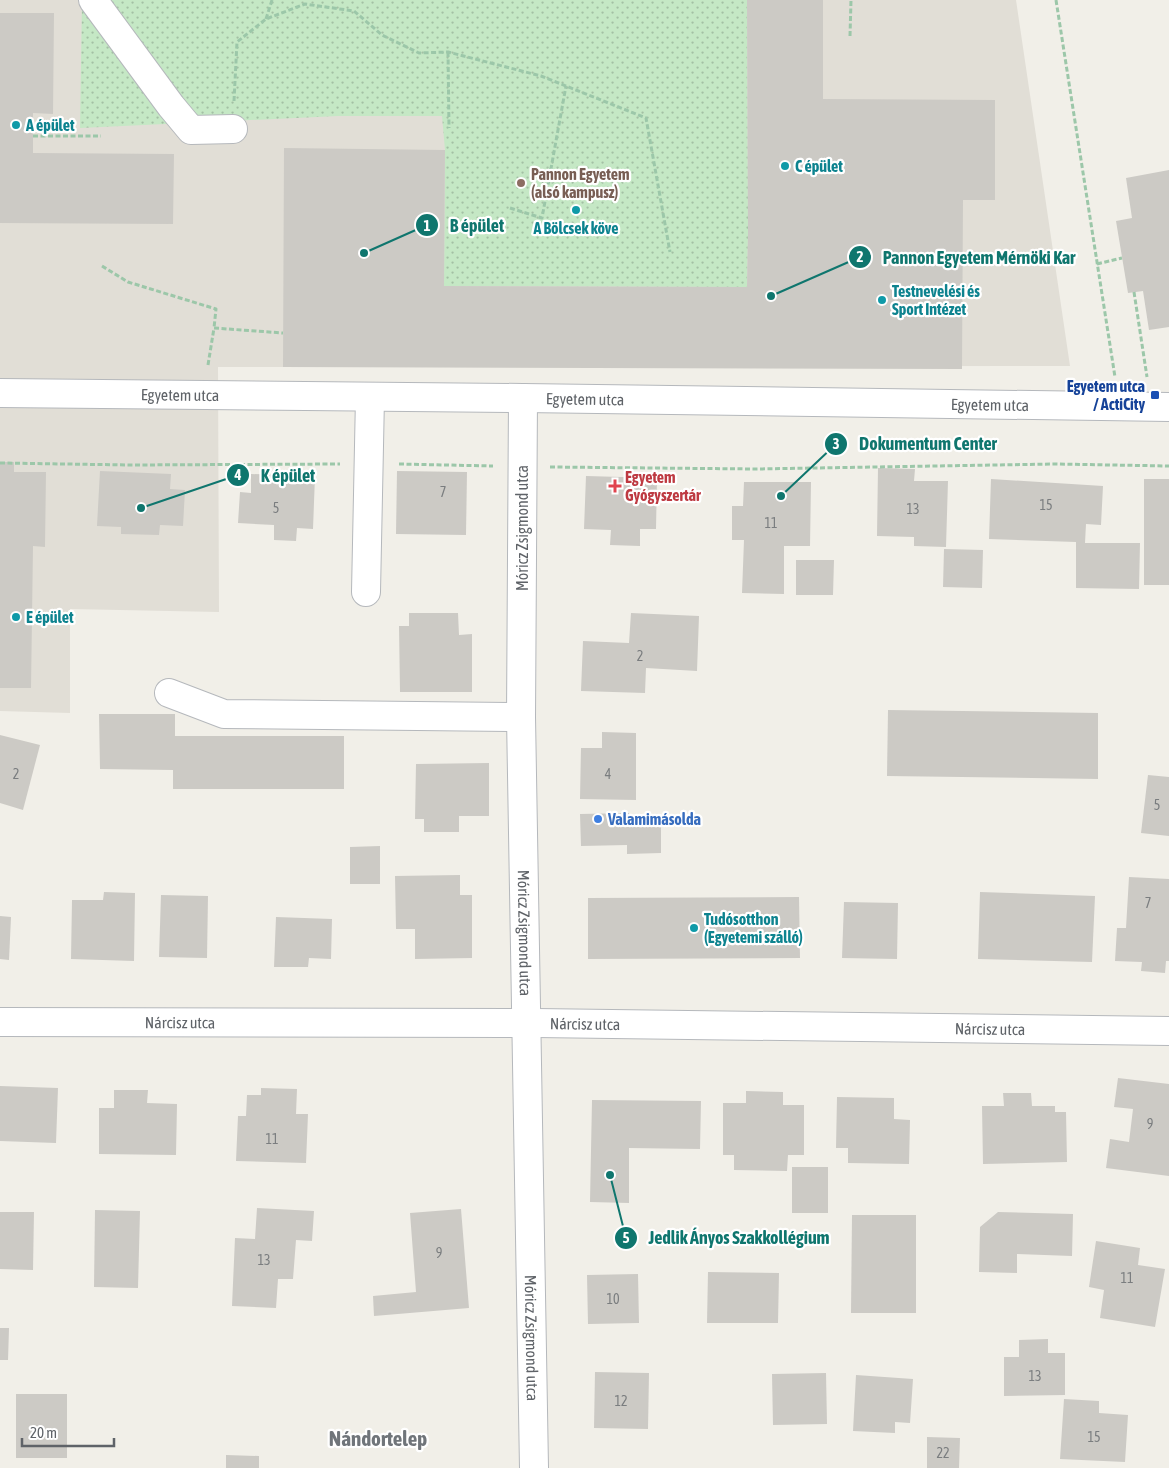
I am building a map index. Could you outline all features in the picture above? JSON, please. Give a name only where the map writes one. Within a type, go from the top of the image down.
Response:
[{"type":"street","points":[[93,0],[171,106],[191,130],[233,129]]},
{"type":"street","name":"Egyetem utca","points":[[0,393],[1169,407]]},
{"type":"street","points":[[366,592],[370,396]]},
{"type":"street","name":"Móricz Zsigmond utca","points":[[523,398],[521,716],[534,1468]]},
{"type":"street","points":[[169,693],[224,714],[521,716]]},
{"type":"street","name":"Nárcisz utca","points":[[0,1022],[526,1023],[1169,1031]]},
{"type":"path","points":[[266,19],[272,0]]},
{"type":"path","points":[[850,36],[852,0]]},
{"type":"path","points":[[1056,0],[1116,384]]},
{"type":"path","points":[[233,129],[237,42],[266,19],[305,4],[354,11],[382,35],[419,53],[448,52],[541,76],[646,118],[670,252]]},
{"type":"path","points":[[448,52],[449,128]]},
{"type":"path","points":[[510,208],[542,218],[566,86]]},
{"type":"path","points":[[33,136],[101,136]]},
{"type":"path","points":[[1097,264],[1122,258]]},
{"type":"path","points":[[102,266],[128,282],[216,309],[207,371]]},
{"type":"path","points":[[1134,292],[1148,385]]},
{"type":"path","points":[[214,328],[283,333]]},
{"type":"path","points":[[0,463],[130,465],[369,464],[757,469],[1055,464],[1169,466]]},
{"type":"shaded area","name":"Pannon Egyetem (alsó kampusz)","points":[[0,0],[1016,0],[1070,366],[218,367],[219,612],[70,609],[70,713],[0,711]]},
{"type":"green space","points":[[82,0],[747,0],[747,287],[444,286],[445,150],[442,116],[338,116],[80,128]]},
{"type":"building","points":[[747,0],[823,0],[823,99],[995,100],[995,200],[963,200],[962,369],[283,367],[284,148],[445,150],[444,286],[747,287]]},
{"type":"building","name":"A épület","points":[[0,13],[54,13],[53,114],[33,113],[33,153],[174,154],[173,224],[0,223]]},
{"type":"building","points":[[1169,170],[1169,327],[1149,330],[1143,291],[1128,293],[1116,221],[1132,218],[1126,178]]},
{"type":"building","name":"E épület","points":[[0,462],[14,462],[14,472],[46,472],[45,547],[33,546],[31,688],[0,688]]},
{"type":"building","points":[[878,468],[915,469],[914,481],[948,481],[946,547],[914,546],[914,537],[877,536]]},
{"type":"building","points":[[100,471],[171,474],[170,489],[185,490],[183,526],[160,525],[159,535],[121,534],[121,527],[97,526]]},
{"type":"building","points":[[397,471],[467,472],[466,535],[396,534]]},
{"type":"building","points":[[251,474],[315,476],[313,529],[297,528],[296,541],[274,540],[274,525],[238,523],[240,492],[251,493]]},
{"type":"building","points":[[586,476],[657,478],[656,529],[640,529],[640,546],[610,545],[611,530],[584,529]]},
{"type":"building","points":[[991,479],[1103,486],[1101,525],[1086,524],[1085,543],[1140,543],[1139,589],[1076,588],[1076,542],[989,539]]},
{"type":"building","points":[[1144,479],[1169,479],[1169,585],[1144,585]]},
{"type":"building","points":[[744,482],[811,482],[810,546],[784,546],[784,594],[742,593],[744,540],[732,540],[732,506],[743,506]]},
{"type":"building","points":[[944,549],[983,550],[982,588],[943,587]]},
{"type":"building","points":[[796,560],[834,560],[833,595],[796,595]]},
{"type":"building","points":[[409,613],[458,613],[459,635],[472,634],[472,692],[400,692],[399,626],[409,626]]},
{"type":"building","points":[[631,613],[699,616],[697,671],[646,668],[645,693],[581,691],[583,641],[629,643]]},
{"type":"building","points":[[888,710],[1098,713],[1098,779],[887,776]]},
{"type":"building","points":[[99,714],[175,714],[175,736],[344,736],[344,789],[173,789],[173,770],[100,769]]},
{"type":"building","points":[[602,732],[636,733],[636,800],[580,799],[581,748],[602,748]]},
{"type":"building","points":[[0,735],[40,745],[23,810],[0,803]]},
{"type":"building","points":[[489,763],[489,816],[459,816],[459,832],[424,832],[424,819],[415,819],[416,764]]},
{"type":"building","points":[[1148,775],[1169,777],[1169,836],[1141,833]]},
{"type":"building","points":[[629,813],[629,821],[661,820],[661,853],[627,854],[627,845],[581,846],[580,814]]},
{"type":"building","points":[[380,846],[380,884],[350,884],[350,847]]},
{"type":"building","points":[[460,875],[460,895],[472,895],[472,958],[415,959],[415,929],[396,929],[395,876]]},
{"type":"building","points":[[1129,877],[1169,879],[1169,961],[1166,961],[1165,973],[1141,971],[1142,962],[1115,961],[1117,928],[1126,928]]},
{"type":"building","points":[[104,892],[135,893],[134,961],[71,959],[72,900],[103,900]]},
{"type":"building","points":[[980,892],[1095,896],[1092,962],[978,959]]},
{"type":"building","points":[[161,895],[208,896],[207,958],[159,957]]},
{"type":"building","name":"Tudósotthon (Egyetemi szálló)","points":[[799,897],[800,958],[588,959],[588,898]]},
{"type":"building","points":[[844,902],[898,903],[897,959],[842,958]]},
{"type":"building","points":[[0,916],[11,917],[9,960],[0,959]]},
{"type":"building","points":[[276,917],[332,919],[331,959],[309,958],[308,967],[274,967]]},
{"type":"building","points":[[1118,1078],[1169,1084],[1169,1176],[1106,1168],[1110,1139],[1129,1142],[1133,1109],[1114,1107]]},
{"type":"building","points":[[0,1086],[58,1088],[56,1143],[0,1141]]},
{"type":"building","points":[[261,1088],[297,1089],[296,1114],[308,1114],[306,1163],[236,1161],[238,1116],[246,1116],[247,1095],[261,1095]]},
{"type":"building","points":[[114,1090],[148,1090],[147,1103],[177,1104],[176,1155],[99,1154],[99,1108],[114,1108]]},
{"type":"building","points":[[746,1091],[783,1092],[783,1105],[804,1105],[804,1155],[788,1155],[787,1171],[734,1170],[734,1155],[723,1155],[723,1103],[746,1103]]},
{"type":"building","points":[[1003,1093],[1031,1093],[1032,1106],[1055,1106],[1055,1112],[1066,1112],[1067,1162],[983,1164],[982,1106],[1004,1106]]},
{"type":"building","points":[[837,1097],[894,1098],[894,1119],[910,1120],[909,1164],[848,1163],[848,1148],[836,1148]]},
{"type":"building","points":[[592,1100],[701,1101],[700,1149],[629,1148],[629,1203],[590,1202]]},
{"type":"building","points":[[792,1167],[828,1167],[828,1213],[792,1213]]},
{"type":"building","points":[[257,1208],[314,1211],[312,1241],[296,1240],[293,1279],[278,1279],[276,1308],[232,1306],[235,1238],[255,1239]]},
{"type":"building","points":[[461,1209],[469,1308],[374,1316],[373,1296],[416,1292],[410,1213]]},
{"type":"building","points":[[95,1210],[140,1211],[138,1288],[94,1287]]},
{"type":"building","points":[[0,1212],[34,1212],[33,1270],[0,1269]]},
{"type":"building","points":[[998,1212],[1073,1214],[1072,1256],[1017,1254],[1017,1273],[979,1272],[980,1227]]},
{"type":"building","points":[[852,1215],[916,1215],[916,1313],[851,1313]]},
{"type":"building","points":[[1096,1241],[1140,1248],[1138,1265],[1165,1269],[1155,1327],[1100,1318],[1104,1290],[1089,1287]]},
{"type":"building","points":[[708,1272],[779,1273],[778,1323],[707,1323]]},
{"type":"building","points":[[638,1274],[639,1323],[588,1324],[587,1275]]},
{"type":"building","points":[[0,1328],[9,1328],[8,1360],[0,1360]]},
{"type":"building","points":[[1048,1339],[1048,1353],[1065,1353],[1065,1395],[1004,1396],[1004,1357],[1019,1357],[1019,1340]]},
{"type":"building","points":[[595,1372],[649,1373],[648,1429],[594,1428]]},
{"type":"building","points":[[826,1373],[827,1424],[773,1425],[772,1374]]},
{"type":"building","points":[[856,1375],[913,1379],[910,1423],[895,1422],[895,1433],[853,1431]]},
{"type":"building","points":[[16,1394],[67,1394],[67,1458],[16,1458]]},
{"type":"building","points":[[1064,1399],[1099,1401],[1099,1413],[1128,1415],[1125,1462],[1060,1459]]},
{"type":"building","points":[[927,1437],[960,1438],[959,1468],[927,1468]]},
{"type":"building","points":[[226,1455],[259,1456],[259,1468],[226,1468]]},
{"type":"place","name":"A épület","points":[[16,125]]},
{"type":"place","name":"C épület","points":[[785,166]]},
{"type":"place","name":"Pannon Egyetem (alsó kampusz)","points":[[521,183]]},
{"type":"place","name":"A Bölcsek köve","points":[[576,210]]},
{"type":"place","name":"B épület","points":[[364,253]]},
{"type":"place","name":"Pannon Egyetem Mérnöki Kar","points":[[771,296]]},
{"type":"place","name":"Testnevelési és Sport Intézet","points":[[882,300]]},
{"type":"place","name":"Egyetem utca / ActiCity","points":[[1155,395]]},
{"type":"place","name":"Egyetem Gyógyszertár","points":[[615,486]]},
{"type":"place","name":"Dokumentum Center","points":[[781,496]]},
{"type":"place","name":"K épület","points":[[141,508]]},
{"type":"place","name":"E épület","points":[[16,617]]},
{"type":"place","name":"Valamimásolda","points":[[598,819]]},
{"type":"place","name":"Tudósotthon (Egyetemi szálló)","points":[[694,928]]},
{"type":"place","name":"Jedlik Ányos Szakkollégium","points":[[610,1175]]},
{"type":"district","name":"Nándortelep","points":[[378,1438]]}]
